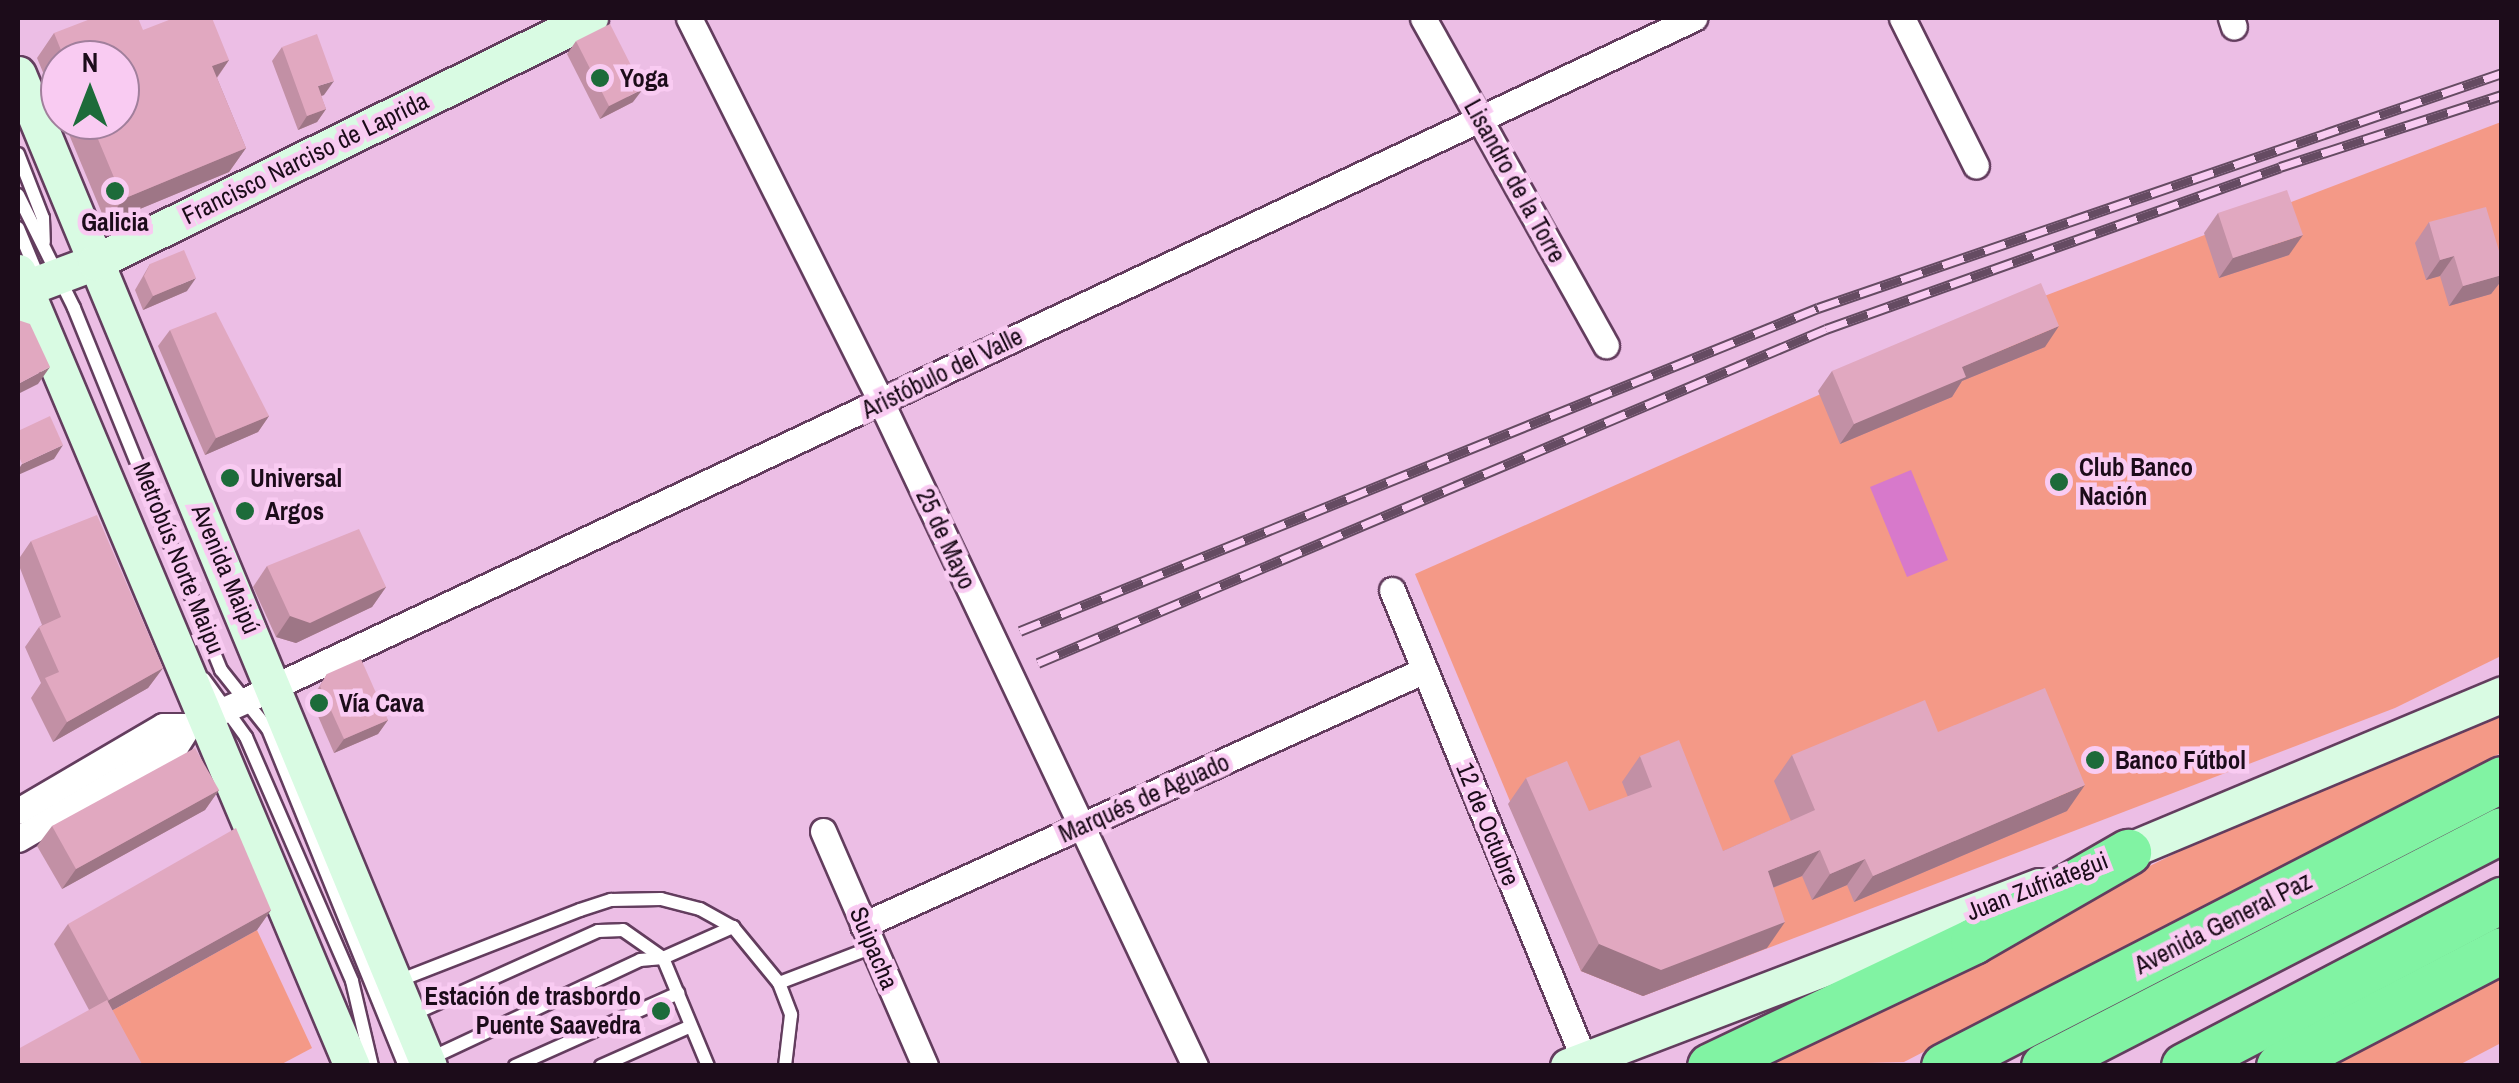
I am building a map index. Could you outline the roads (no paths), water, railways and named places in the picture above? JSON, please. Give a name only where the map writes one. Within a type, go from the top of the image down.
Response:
[{"type":"highway","name":"Avenida General Paz","points":[[1944,1066],[2502,779]]},
{"type":"highway","name":"Avenida General Paz","points":[[2044,1066],[2502,830]]},
{"type":"highway","points":[[1710,1066],[1972,941],[2128,852]]},
{"type":"highway","points":[[2184,1066],[2502,900]]},
{"type":"highway","points":[[2279,1066],[2502,950]]},
{"type":"main road","name":"Francisco Narciso de Laprida","points":[[34,275],[95,262],[590,18]]},
{"type":"main road","name":"Avenida Maipú","points":[[18,74],[95,262],[229,708],[352,1066]]},
{"type":"main road","name":"Avenida Maipú","points":[[34,275],[229,708],[386,986],[419,1064]]},
{"type":"main road","name":"Juan Zufriategui","points":[[1576,1062],[2128,852],[2502,694]]},
{"type":"street","name":"25 de Mayo","points":[[689,18],[881,402],[1195,1066]]},
{"type":"street","name":"Lisandro de la Torre","points":[[1424,18],[1606,345]]},
{"type":"street","name":"Aristóbulo del Valle","points":[[18,811],[164,726],[229,708],[1478,116],[1694,18]]},
{"type":"street","points":[[1902,18],[1976,166]]},
{"type":"street","name":"12 de Octubre","points":[[1392,590],[1576,1062]]},
{"type":"street","name":"Marqués de Aguado","points":[[868,936],[1083,826],[1425,670]]},
{"type":"street","name":"Aristóbulo del Valle","points":[[18,839],[174,747],[229,708]]},
{"type":"street","name":"Suipacha","points":[[824,831],[924,1066]]},
{"type":"lane","points":[[18,154],[43,218],[34,275]]},
{"type":"lane","points":[[18,195],[34,275]]},
{"type":"lane","points":[[18,228],[34,275]]},
{"type":"lane","points":[[229,708],[246,737],[352,982],[372,1066]]},
{"type":"lane","points":[[386,986],[611,900],[661,899],[700,909],[733,928],[779,983],[790,1014],[785,1066]]},
{"type":"lane","points":[[419,1064],[640,960],[663,958],[733,928]]},
{"type":"lane","points":[[352,982],[400,1018],[598,931],[624,930],[663,958],[708,1066]]},
{"type":"lane","points":[[779,983],[868,936]]},
{"type":"lane","points":[[515,1066],[678,993]]},
{"type":"lane","points":[[601,1066],[690,1027]]},
{"type":"railway","points":[[1020,631],[1818,308],[2502,73]]},
{"type":"railway","points":[[1038,663],[1826,329],[2280,167],[2502,95]]},
{"type":"place","name":"Yoga","points":[[600,78]]},
{"type":"place","name":"Galicia","points":[[115,191]]},
{"type":"place","name":"Universal","points":[[230,478]]},
{"type":"place","name":"Club Banco Nación","points":[[2059,482]]},
{"type":"place","name":"Argos","points":[[245,511]]},
{"type":"place","name":"Vía Cava","points":[[319,703]]},
{"type":"place","name":"Banco Fútbol","points":[[2095,760]]},
{"type":"place","name":"Estación de trasbordo Puente Saavedra","points":[[661,1011]]}]
